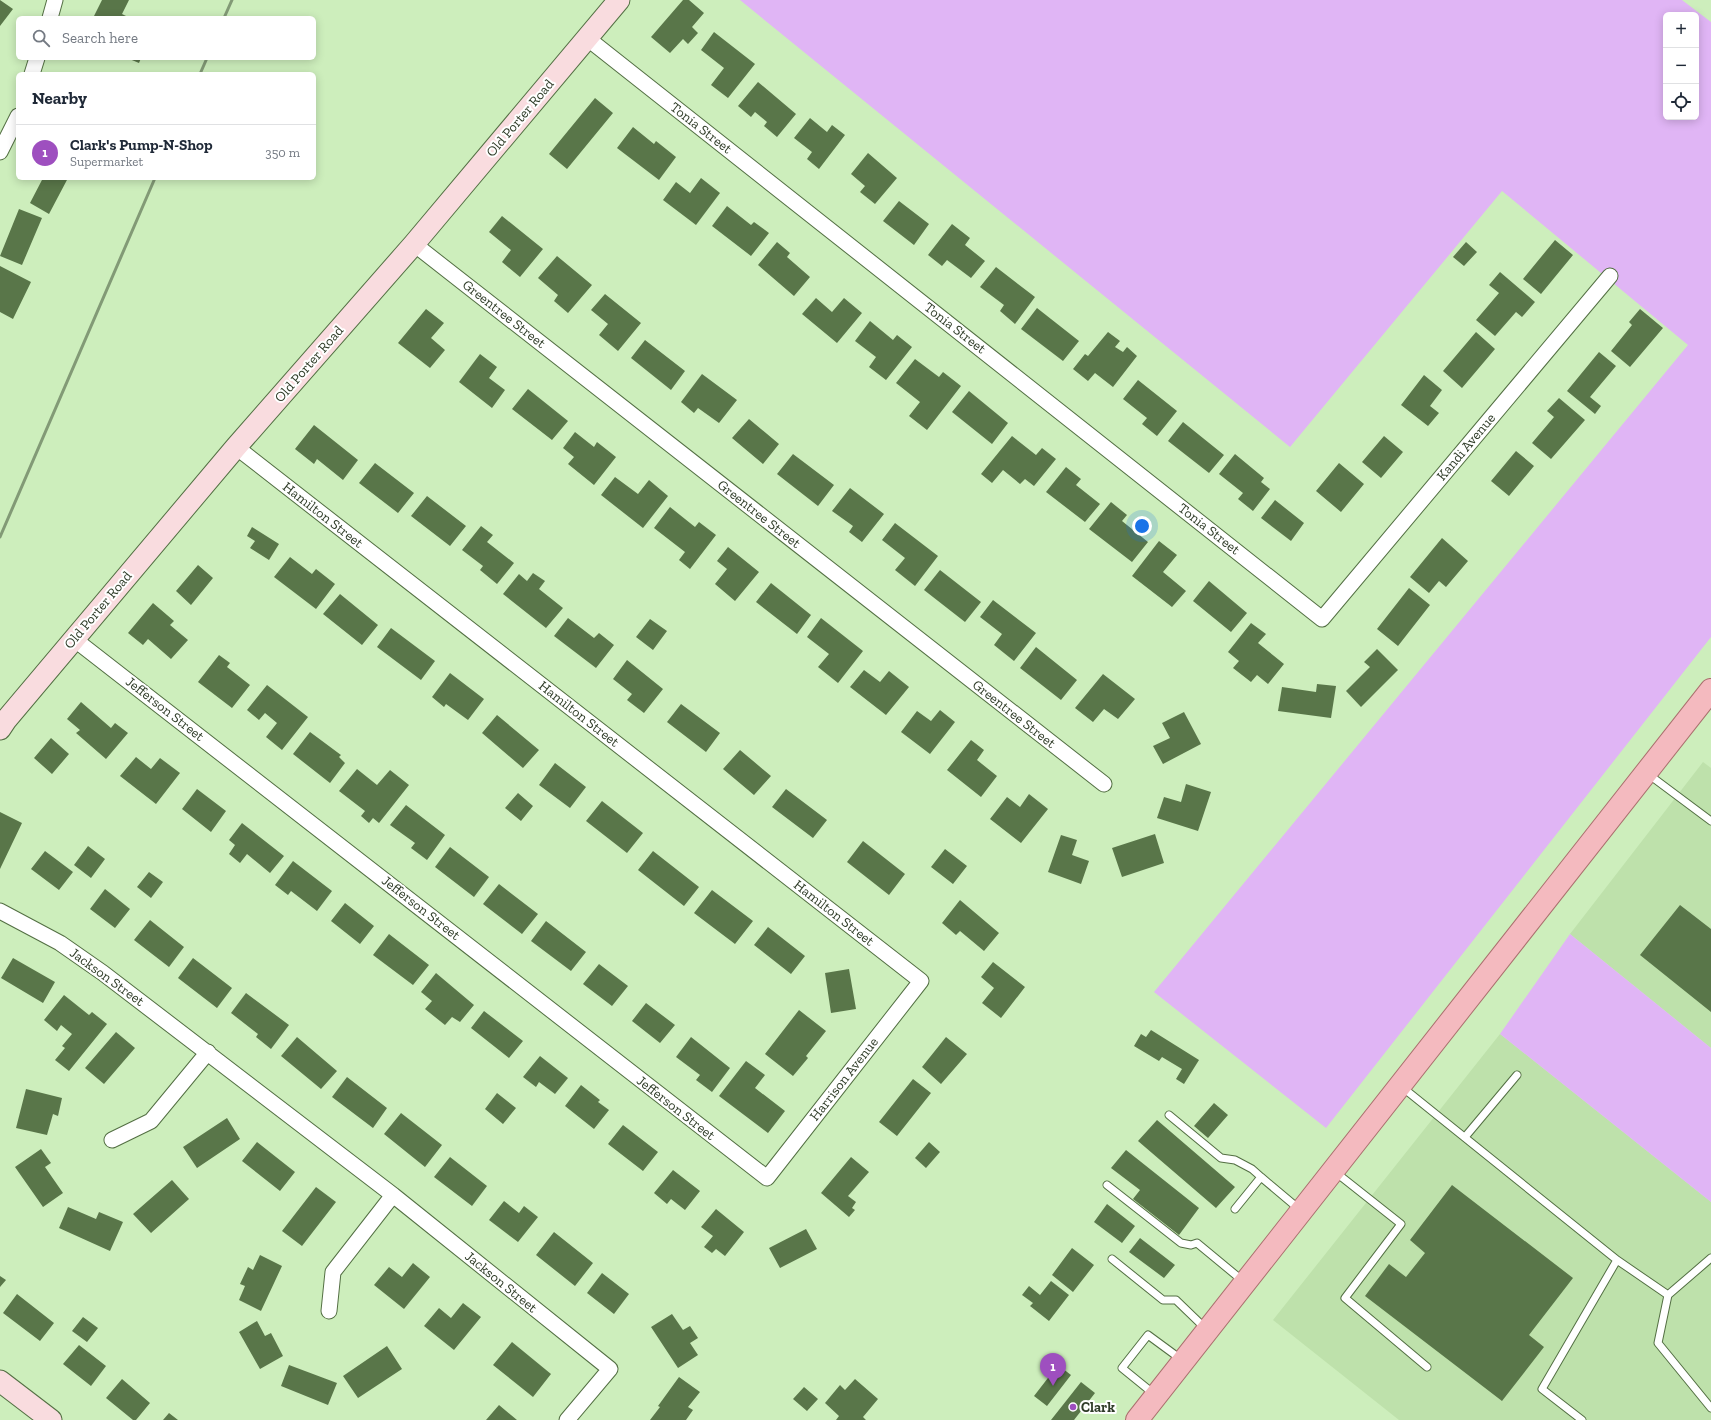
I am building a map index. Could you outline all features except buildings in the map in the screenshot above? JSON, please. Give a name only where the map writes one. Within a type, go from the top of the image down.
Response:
[{"type":"main road","points":[[1137,1420],[1711,690]]},
{"type":"street","points":[[50,16],[54,0]]},
{"type":"street","name":"Old Porter Road","points":[[0,729],[236,447],[414,244],[619,0]]},
{"type":"street","name":"Tonia Street","points":[[587,38],[1322,619]]},
{"type":"street","points":[[33,72],[36,60]]},
{"type":"street","points":[[0,152],[16,120]]},
{"type":"street","name":"Greentree Street","points":[[414,244],[1104,784]]},
{"type":"street","name":"Kandi Avenue","points":[[1322,619],[1610,276]]},
{"type":"street","name":"Hamilton Street","points":[[236,447],[921,981]]},
{"type":"street","name":"Jefferson Street","points":[[74,639],[767,1178]]},
{"type":"street","name":"Jackson Street","points":[[0,911],[60,943],[91,964],[393,1195],[610,1368],[566,1420]]},
{"type":"street","name":"Harrison Avenue","points":[[767,1178],[921,981]]},
{"type":"street","points":[[112,1140],[151,1121],[208,1052]]},
{"type":"street","points":[[329,1311],[333,1272],[393,1195]]},
{"type":"street","points":[[0,1381],[51,1420]]},
{"type":"lane","points":[[1646,773],[1711,821]]},
{"type":"lane","points":[[1465,1137],[1517,1075]]},
{"type":"lane","points":[[1400,1085],[1617,1260],[1668,1295]]},
{"type":"lane","points":[[1169,1115],[1221,1158],[1235,1160],[1252,1169],[1301,1210]]},
{"type":"lane","points":[[1333,1170],[1401,1224],[1345,1298],[1427,1367]]},
{"type":"lane","points":[[1235,1209],[1262,1177]]},
{"type":"lane","points":[[1107,1185],[1181,1243],[1191,1245],[1197,1243],[1245,1283]]},
{"type":"lane","points":[[1711,1258],[1668,1295],[1658,1343],[1711,1408]]},
{"type":"lane","points":[[1112,1259],[1163,1300],[1176,1300],[1207,1331]]},
{"type":"lane","points":[[1582,1420],[1542,1389],[1617,1260]]},
{"type":"lane","points":[[1156,1396],[1122,1368],[1148,1335],[1183,1361]]},
{"type":"shaded area","points":[[740,0],[1682,0],[1698,12],[1663,12],[1663,120],[1699,120],[1699,13],[1711,22],[1711,637],[1326,1128],[1154,992],[1688,345],[1502,191],[1290,447]]},
{"type":"shaded area","points":[[1703,762],[1711,768],[1711,1048],[1570,934]]},
{"type":"shaded area","points":[[1570,934],[1711,1048],[1711,1202],[1500,1034]]},
{"type":"shaded area","points":[[1500,1034],[1711,1202],[1711,1420],[1399,1420],[1273,1320]]},
{"type":"railway","points":[[225,16],[232,0]]},
{"type":"railway","points":[[201,72],[206,60]]},
{"type":"railway","points":[[0,537],[154,180]]},
{"type":"place","name":"Clark's Pump-N-Shop","points":[[1053,1386]]},
{"type":"place","name":"Clark","points":[[1073,1407]]}]
